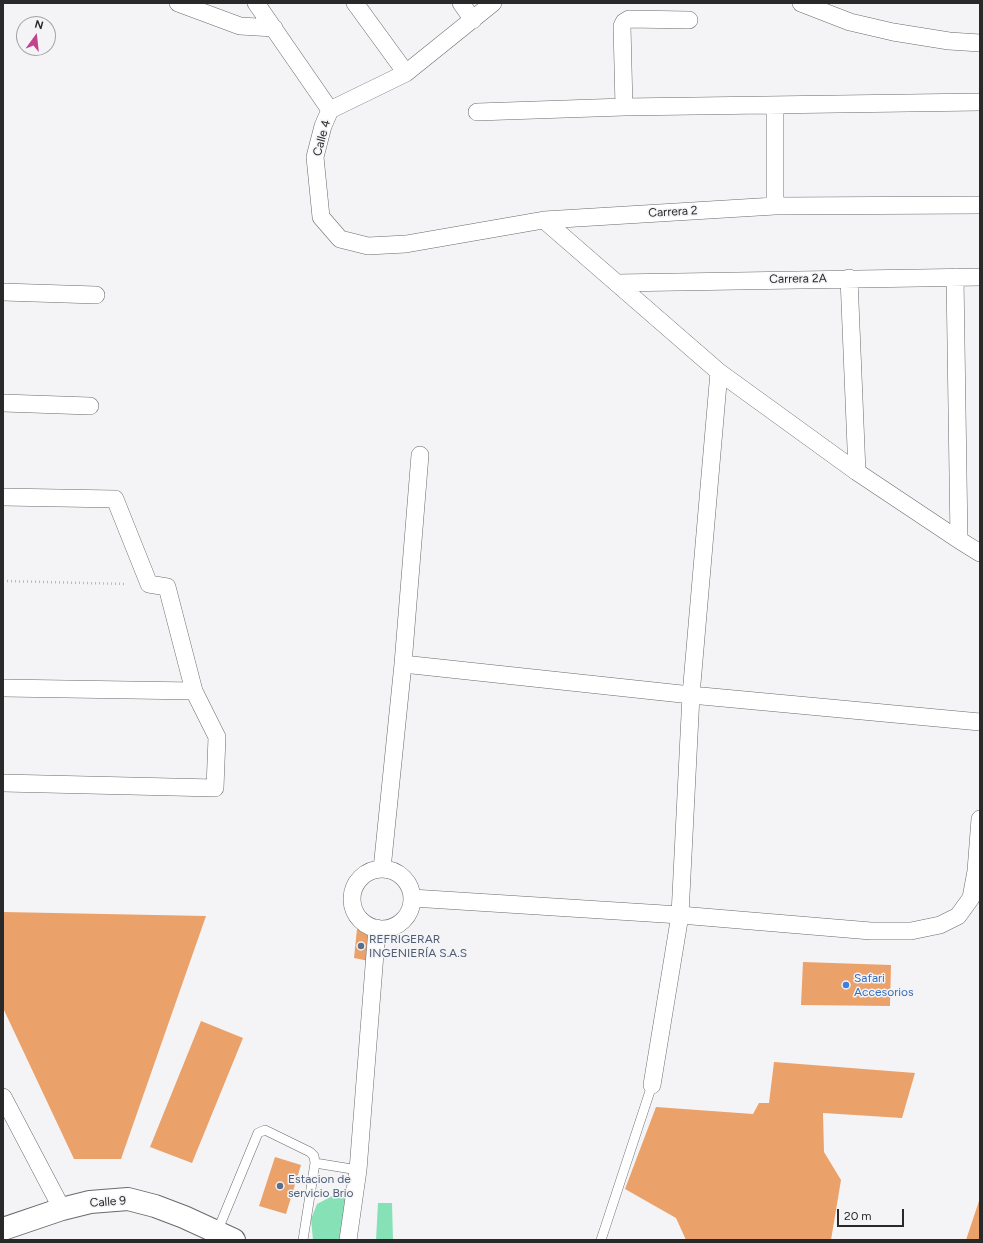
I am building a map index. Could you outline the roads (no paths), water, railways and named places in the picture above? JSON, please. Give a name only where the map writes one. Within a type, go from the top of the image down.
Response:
[{"type":"main road","name":"Calle 9","points":[[3,1229],[62,1209],[90,1202],[128,1199],[156,1206],[226,1236]]},
{"type":"street","points":[[178,3],[240,26],[274,28]]},
{"type":"street","points":[[256,3],[330,110]]},
{"type":"street","points":[[355,3],[406,73]]},
{"type":"street","points":[[460,3],[473,20]]},
{"type":"street","name":"Calle 4","points":[[368,246],[340,239],[321,217],[315,157],[323,126],[330,110],[406,73],[493,3]]},
{"type":"street","points":[[801,3],[850,22],[893,32],[949,42],[980,43]]},
{"type":"street","points":[[624,107],[622,26],[624,22],[629,19],[689,20]]},
{"type":"street","points":[[477,112],[624,107],[980,102]]},
{"type":"street","points":[[775,105],[775,206]]},
{"type":"street","name":"Carrera 2","points":[[368,246],[406,244],[544,220],[775,206],[980,205]]},
{"type":"street","points":[[544,220],[719,372],[857,472],[980,553]]},
{"type":"street","points":[[955,277],[959,540]]},
{"type":"street","name":"Carrera 2A","points":[[617,283],[980,277]]},
{"type":"street","points":[[849,278],[857,472]]},
{"type":"street","points":[[3,292],[96,295]]},
{"type":"street","points":[[652,1085],[680,915],[691,695],[719,372]]},
{"type":"street","points":[[3,404],[90,406]]},
{"type":"street","points":[[382,869],[403,664],[420,456]]},
{"type":"street","points":[[3,497],[115,499],[149,584],[167,587],[194,691],[217,737],[215,788],[3,783]]},
{"type":"street","points":[[403,664],[691,695],[980,722]]},
{"type":"street","points":[[3,688],[194,691]]},
{"type":"street","points":[[412,898],[680,915],[871,931],[911,930],[940,925],[958,916],[971,898],[976,871],[980,819]]},
{"type":"street","points":[[382,869],[391,871],[403,878],[410,889],[412,898],[410,908],[405,917],[397,924],[387,928],[377,928],[368,925],[354,910],[352,900],[353,891],[357,882],[364,875],[373,870],[382,869]]},
{"type":"street","points":[[348,1240],[358,1170],[377,928]]},
{"type":"street","points":[[3,1097],[62,1209]]},
{"type":"lane","points":[[601,1240],[652,1085]]},
{"type":"lane","points":[[226,1236],[258,1133],[261,1130],[265,1130],[310,1152],[315,1163],[303,1240]]},
{"type":"lane","points":[[315,1163],[358,1170]]},
{"type":"place","name":"REFRIGERAR INGENIERÍA S.A.S","points":[[361,946]]},
{"type":"place","name":"Safari Accesorios","points":[[846,985]]},
{"type":"place","name":"Estacion de servicio Brio","points":[[280,1186]]}]
